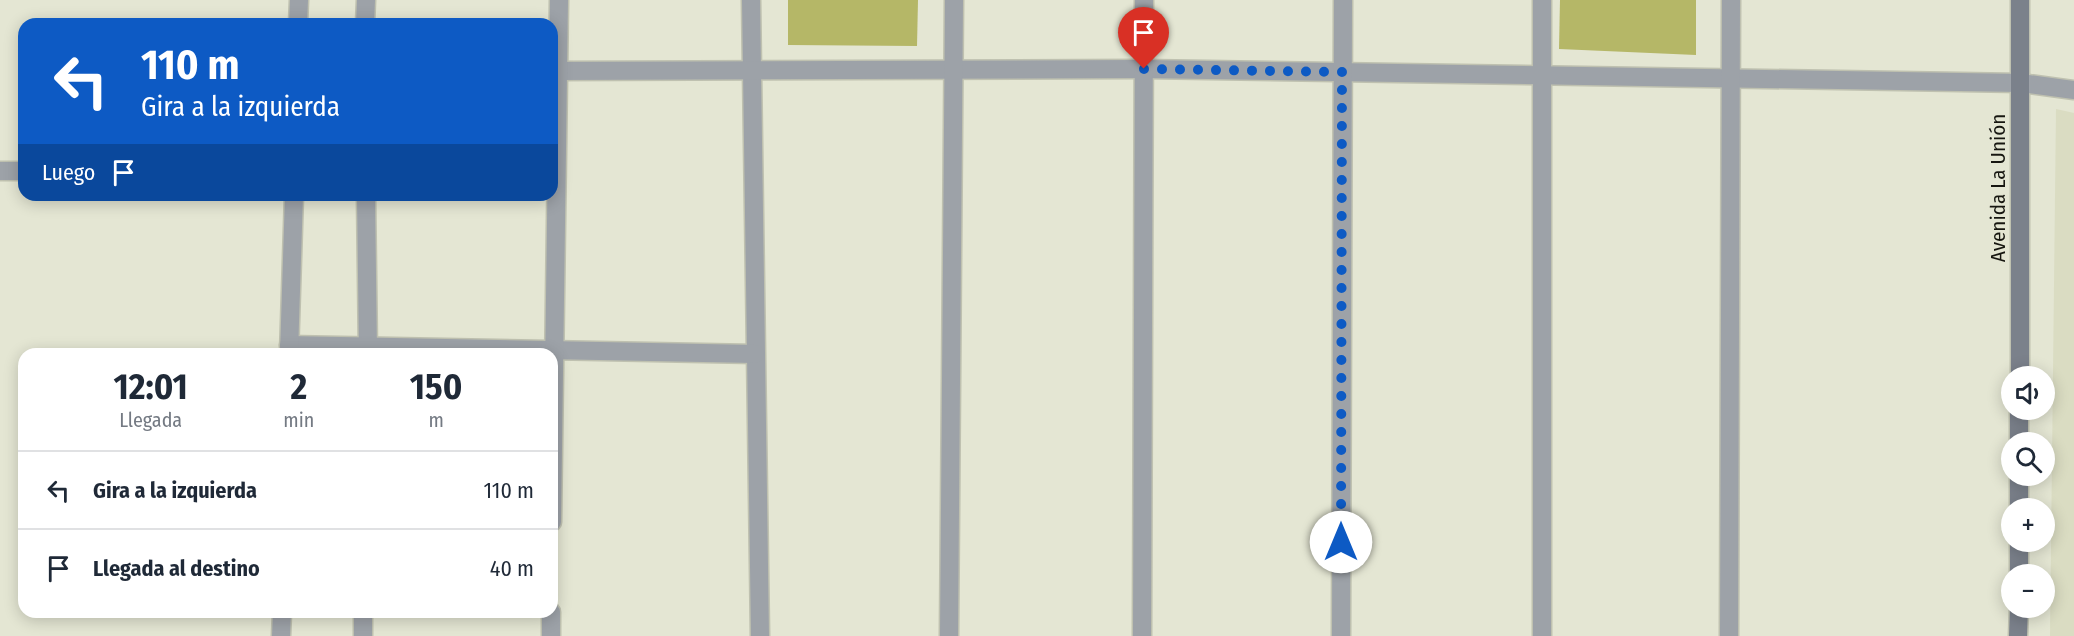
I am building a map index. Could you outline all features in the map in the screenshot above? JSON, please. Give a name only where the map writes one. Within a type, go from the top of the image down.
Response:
[{"type":"main road","name":"Avenida La Unión","points":[[2020,0],[2020,366]]},
{"type":"main road","points":[[2018,636],[2019,618]]},
{"type":"street","points":[[298,18],[299,0]]},
{"type":"street","points":[[365,18],[366,0]]},
{"type":"street","points":[[558,18],[559,0]]},
{"type":"street","points":[[751,0],[750,72],[760,636]]},
{"type":"street","points":[[949,636],[954,0]]},
{"type":"street","points":[[1142,636],[1144,0]]},
{"type":"street","points":[[1341,636],[1343,0]]},
{"type":"street","points":[[1542,0],[1542,636]]},
{"type":"street","points":[[1729,636],[1731,0]]},
{"type":"street","points":[[558,71],[1144,69],[2021,83],[2074,90]]},
{"type":"street","points":[[0,171],[18,171]]},
{"type":"street","points":[[289,348],[294,201]]},
{"type":"street","points":[[366,201],[368,348]]},
{"type":"street","points":[[554,348],[555,201]]},
{"type":"street","points":[[558,350],[755,354]]},
{"type":"street","points":[[281,636],[282,618]]},
{"type":"street","points":[[363,618],[363,636]]},
{"type":"street","points":[[551,618],[551,636]]},
{"type":"shaded area","points":[[2056,109],[2074,113],[2074,636],[2050,636],[2050,618],[2055,618],[2055,564],[2051,564],[2051,552],[2055,552],[2055,498],[2052,498],[2052,486],[2055,486],[2055,432],[2052,432],[2052,420],[2055,420],[2055,366],[2053,366]]},
{"type":"green space","points":[[788,0],[918,0],[917,46],[788,45]]},
{"type":"green space","points":[[1560,0],[1696,0],[1696,55],[1559,49]]},
{"type":"route","points":[[1144,69],[1342,72],[1341,542]]}]
